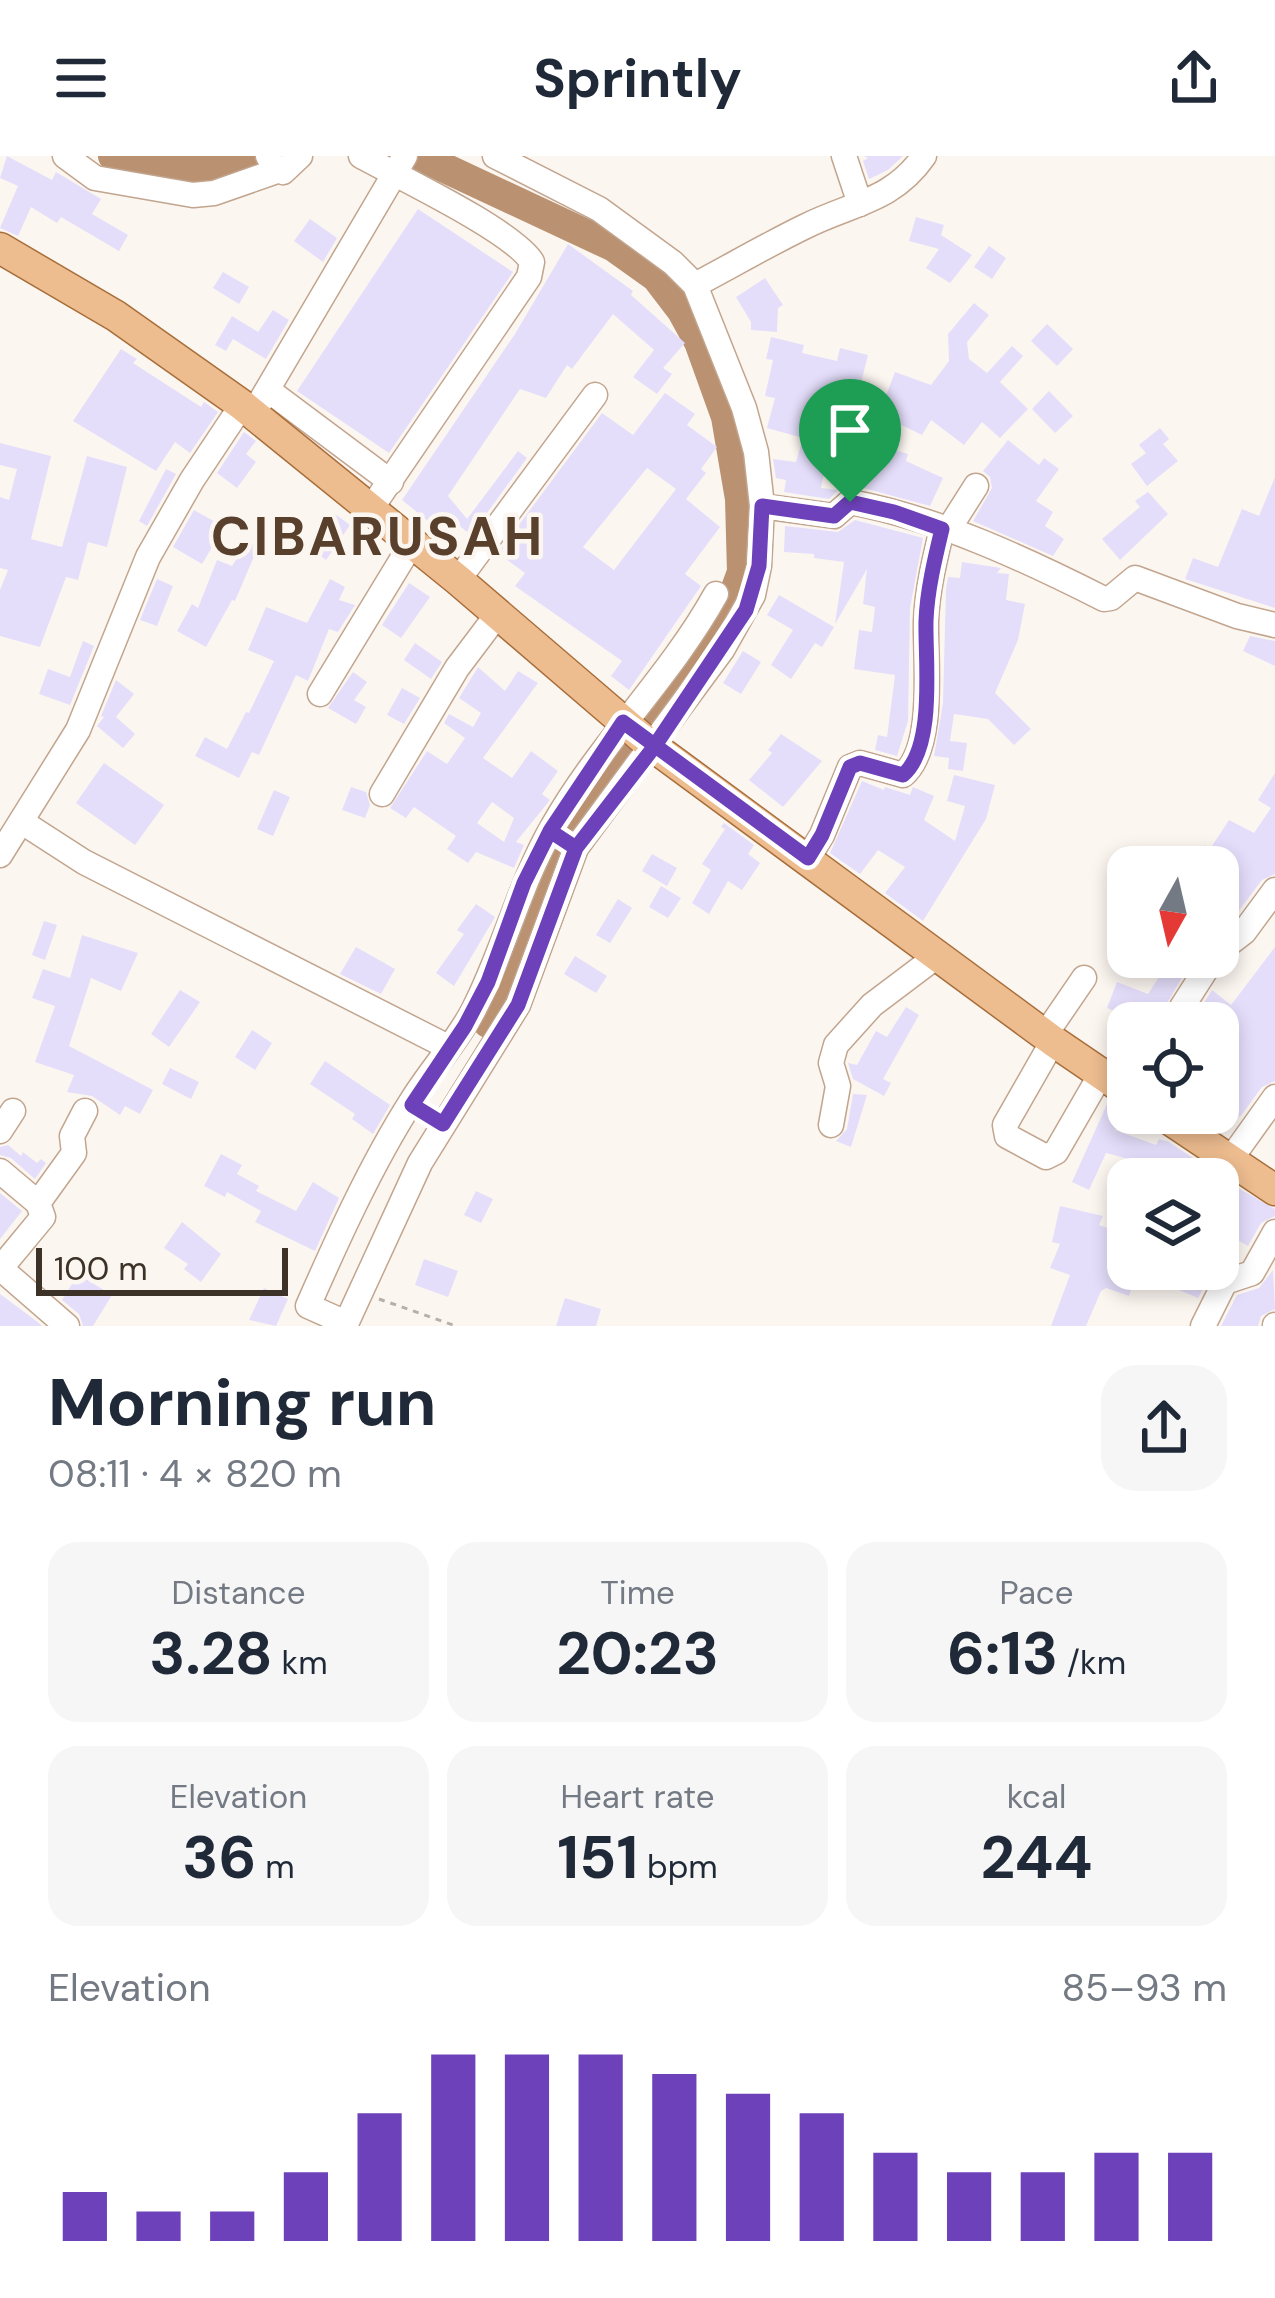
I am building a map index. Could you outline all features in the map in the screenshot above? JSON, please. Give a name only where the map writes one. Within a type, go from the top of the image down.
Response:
[{"type":"main road","points":[[8,260],[116,316],[254,403],[370,510],[638,734],[1107,1078]]},
{"type":"main road","points":[[1191,1134],[1227,1158]]},
{"type":"main road","points":[[1239,1166],[1275,1190]]},
{"type":"street","points":[[65,156],[95,178],[180,194],[214,193],[273,165],[286,170],[300,156]]},
{"type":"street","points":[[361,156],[400,165],[522,250],[532,262],[529,277],[370,510]]},
{"type":"street","points":[[326,1318],[424,1113],[456,1058],[524,883],[638,734],[722,650],[753,595],[759,566],[762,506],[756,452],[744,408],[694,285],[673,263],[598,209],[495,156]]},
{"type":"street","points":[[844,156],[860,204]]},
{"type":"street","points":[[694,285],[806,225],[900,185],[924,156]]},
{"type":"street","points":[[0,855],[78,730],[148,557],[192,480],[254,403],[400,165]]},
{"type":"street","points":[[458,580],[595,395]]},
{"type":"street","points":[[254,403],[391,482]]},
{"type":"street","points":[[808,858],[850,767],[860,763],[903,775],[916,755],[929,671],[926,621],[945,530],[976,486]]},
{"type":"street","points":[[762,506],[834,516],[852,502],[945,530],[1104,599],[1134,578],[1275,625]]},
{"type":"street","points":[[320,694],[412,543]]},
{"type":"street","points":[[326,1318],[360,1292],[405,1193],[424,1113],[456,1058],[518,1005],[562,838],[638,734],[662,676],[716,593]]},
{"type":"street","points":[[382,794],[444,688],[496,615]]},
{"type":"street","points":[[22,822],[84,862],[456,1058]]},
{"type":"street","points":[[1239,936],[1275,890]]},
{"type":"street","points":[[830,1125],[838,1086],[831,1063],[836,1045],[872,1005],[938,956]]},
{"type":"street","points":[[1084,978],[1005,1125],[1007,1136],[1046,1157],[1057,1152],[1101,1074]]},
{"type":"street","points":[[1231,1158],[1275,1097]]},
{"type":"street","points":[[38,1203],[74,1154],[72,1136],[85,1111]]},
{"type":"street","points":[[0,1171],[38,1203],[43,1217],[0,1269],[67,1326]]},
{"type":"street","points":[[1203,1326],[1225,1282],[1252,1273],[1275,1232]]},
{"type":"path","points":[[360,1292],[456,1326]]},
{"type":"building","points":[[7,156],[52,180],[56,172],[101,199],[92,214],[128,235],[119,251],[61,217],[57,223],[31,207],[18,236],[0,228],[18,186],[0,178]]},
{"type":"building","points":[[864,156],[903,156],[869,179]]},
{"type":"building","points":[[418,209],[513,272],[389,453],[297,391]]},
{"type":"building","points":[[916,217],[944,225],[941,235],[972,255],[950,283],[926,268],[939,249],[909,241]]},
{"type":"building","points":[[310,219],[337,238],[323,262],[294,241]]},
{"type":"building","points":[[568,244],[633,291],[631,295],[685,343],[663,368],[672,374],[657,394],[633,377],[654,350],[613,314],[572,369],[567,365],[546,398],[520,389],[448,496],[467,519],[518,451],[527,458],[471,535],[447,516],[439,530],[402,500],[515,334]]},
{"type":"building","points":[[989,246],[1006,258],[992,279],[974,267]]},
{"type":"building","points":[[223,272],[249,287],[239,304],[213,288]]},
{"type":"building","points":[[765,278],[783,305],[778,308],[777,332],[751,330],[736,297]]},
{"type":"building","points":[[974,303],[989,315],[967,342],[969,359],[987,373],[1012,346],[1023,356],[1000,382],[1028,409],[1000,438],[982,422],[964,445],[931,420],[922,435],[879,414],[895,372],[931,385],[949,361],[948,334]]},
{"type":"building","points":[[273,310],[289,320],[266,359],[233,339],[226,351],[215,345],[232,316],[258,332]]},
{"type":"building","points":[[1047,324],[1073,349],[1057,366],[1031,341]]},
{"type":"building","points":[[771,337],[804,345],[802,353],[837,361],[840,348],[868,355],[857,399],[880,406],[868,442],[908,454],[906,461],[943,478],[930,506],[856,486],[863,462],[829,449],[821,488],[838,490],[829,499],[784,492],[786,480],[776,478],[773,459],[796,462],[803,438],[767,428],[775,398],[765,396],[773,360],[766,359]]},
{"type":"building","points":[[121,349],[137,359],[133,363],[201,407],[204,402],[218,412],[190,453],[175,442],[156,471],[73,421]]},
{"type":"building","points":[[1049,391],[1073,416],[1055,433],[1032,409]]},
{"type":"building","points":[[665,393],[695,414],[687,425],[717,447],[701,469],[706,473],[686,499],[720,527],[685,574],[701,586],[629,690],[611,676],[622,661],[515,586],[525,573],[498,553],[602,413],[633,435]],"holes":[[[647,468],[676,489],[614,570],[583,547]]]},
{"type":"building","points":[[1160,428],[1169,439],[1163,444],[1178,461],[1147,486],[1131,464],[1146,453],[1139,445]]},
{"type":"building","points":[[244,432],[256,441],[246,454],[256,462],[237,488],[217,473]]},
{"type":"building","points":[[1008,440],[1039,465],[1044,458],[1059,469],[1036,501],[1053,512],[1045,526],[1064,539],[1053,556],[973,521],[992,488],[983,471]]},
{"type":"building","points":[[0,443],[51,456],[31,539],[62,547],[87,456],[127,467],[107,547],[88,542],[78,580],[66,577],[40,647],[0,636],[0,590],[8,570],[0,568],[0,497],[9,500],[17,469],[0,465]]},
{"type":"building","points":[[166,469],[176,474],[147,526],[139,521]]},
{"type":"building","points":[[1275,477],[1275,608],[1185,579],[1193,558],[1218,567],[1242,509],[1259,516]]},
{"type":"building","points":[[1148,492],[1168,514],[1120,560],[1102,539],[1140,507],[1135,501]]},
{"type":"building","points":[[194,510],[224,527],[202,564],[173,547]]},
{"type":"building","points":[[335,514],[350,525],[326,560],[311,549]]},
{"type":"building","points":[[855,520],[923,538],[910,608],[908,721],[897,756],[875,750],[878,735],[887,737],[895,675],[854,669],[859,630],[872,632],[875,607],[863,604],[867,569],[835,624],[844,562],[784,552],[785,526],[838,532]]},
{"type":"building","points":[[248,541],[258,547],[235,601],[206,647],[177,631],[192,604],[198,608],[217,560],[232,566]]},
{"type":"building","points":[[962,562],[1001,568],[997,573],[1009,574],[1006,600],[1025,604],[1018,640],[995,693],[1031,729],[1014,745],[988,719],[954,714],[950,741],[967,743],[963,771],[948,769],[949,758],[934,756],[943,703],[946,589],[948,577],[960,578]]},
{"type":"building","points":[[157,579],[173,586],[157,626],[140,620]]},
{"type":"building","points":[[330,579],[345,587],[339,600],[355,605],[338,632],[329,629],[308,681],[296,675],[259,755],[252,752],[239,778],[195,756],[205,737],[227,749],[274,661],[248,650],[266,607],[307,623]]},
{"type":"building","points":[[409,583],[430,597],[401,638],[382,625]]},
{"type":"building","points":[[779,595],[834,627],[822,647],[815,643],[791,679],[771,665],[793,630],[767,615]]},
{"type":"building","points":[[1250,636],[1275,641],[1275,666],[1243,651]]},
{"type":"building","points":[[83,641],[94,646],[70,705],[39,694],[48,669],[70,677]]},
{"type":"building","points":[[415,643],[442,662],[431,679],[404,660]]},
{"type":"building","points":[[743,651],[761,662],[741,694],[723,683]]},
{"type":"building","points":[[478,667],[505,691],[518,671],[538,683],[483,758],[512,778],[531,751],[558,771],[542,794],[550,800],[516,842],[524,845],[514,868],[476,852],[468,863],[447,849],[456,836],[414,807],[406,818],[390,808],[427,751],[447,764],[465,738],[444,723],[449,714],[473,727],[481,713],[459,698]],"holes":[[[492,802],[514,818],[504,842],[477,823]]]},
{"type":"building","points":[[353,672],[367,682],[354,700],[366,707],[356,724],[328,708]]},
{"type":"building","points":[[116,680],[134,694],[116,717],[135,734],[123,748],[97,726]]},
{"type":"building","points":[[402,688],[420,698],[404,724],[387,715]]},
{"type":"building","points":[[781,734],[822,761],[783,807],[749,780]]},
{"type":"building","points":[[104,763],[164,805],[135,845],[76,803]]},
{"type":"building","points":[[1275,773],[1275,874],[1262,880],[1239,911],[1239,846],[1212,846],[1229,820],[1254,833],[1271,808],[1258,800]]},
{"type":"building","points":[[954,775],[995,785],[986,819],[923,921],[885,893],[905,867],[878,850],[860,874],[830,853],[862,781],[910,795],[913,787],[934,796],[924,820],[955,841],[965,806],[947,801]]},
{"type":"building","points":[[351,787],[366,792],[370,805],[365,818],[342,810]]},
{"type":"building","points":[[274,790],[290,797],[273,836],[257,829]]},
{"type":"building","points":[[724,823],[754,845],[748,854],[760,863],[742,890],[728,881],[709,914],[692,903],[711,870],[702,864],[725,829],[721,827]]},
{"type":"building","points":[[652,854],[677,868],[667,886],[642,871]]},
{"type":"building","points":[[661,886],[681,898],[668,918],[649,907]]},
{"type":"building","points":[[618,899],[632,908],[610,943],[596,935]]},
{"type":"building","points":[[476,904],[495,917],[454,986],[436,973],[464,934],[457,930]]},
{"type":"building","points":[[44,921],[57,925],[45,960],[32,955]]},
{"type":"building","points":[[82,935],[138,953],[121,991],[91,978],[69,1046],[153,1090],[140,1114],[125,1106],[120,1115],[92,1096],[67,1092],[74,1075],[35,1062],[55,1006],[32,998],[43,969],[70,978]]},
{"type":"building","points":[[356,947],[395,969],[381,994],[340,974]]},
{"type":"building","points":[[1275,947],[1275,1081],[1262,1087],[1240,1117],[1239,1002],[1233,1002]]},
{"type":"building","points":[[575,956],[607,976],[596,993],[564,974]]},
{"type":"building","points":[[1158,978],[1182,978],[1168,1002],[1109,1002],[1117,982],[1148,994]]},
{"type":"building","points":[[180,990],[200,1002],[169,1047],[151,1034]]},
{"type":"building","points":[[1212,990],[1227,1002],[1204,1002]]},
{"type":"building","points":[[906,1007],[919,1015],[883,1079],[891,1083],[884,1096],[853,1079],[848,1063],[857,1065],[876,1031],[887,1037]]},
{"type":"building","points":[[252,1030],[272,1043],[255,1070],[235,1057]]},
{"type":"building","points":[[325,1061],[390,1105],[373,1134],[352,1119],[355,1114],[310,1084]]},
{"type":"building","points":[[170,1068],[199,1082],[191,1099],[162,1084]]},
{"type":"building","points":[[853,1094],[867,1095],[851,1147],[836,1141],[847,1129]]},
{"type":"building","points":[[1107,1104],[1107,1134],[1126,1134],[1156,1145],[1159,1139],[1193,1158],[1125,1158],[1106,1153],[1089,1190],[1072,1182]]},
{"type":"building","points":[[8,1145],[21,1156],[23,1152],[37,1163],[41,1159],[46,1163],[35,1179],[11,1158],[0,1155],[0,1147]]},
{"type":"building","points":[[221,1154],[242,1165],[237,1174],[259,1186],[256,1191],[296,1211],[313,1182],[339,1198],[315,1251],[255,1222],[261,1211],[227,1192],[225,1197],[204,1186]]},
{"type":"building","points":[[1239,1188],[1275,1209],[1275,1216],[1261,1223],[1248,1246],[1239,1241]]},
{"type":"building","points":[[476,1191],[493,1199],[481,1223],[464,1215]]},
{"type":"building","points":[[0,1193],[22,1211],[0,1239]]},
{"type":"building","points":[[1060,1206],[1103,1216],[1099,1225],[1107,1228],[1107,1288],[1101,1291],[1086,1326],[1051,1326],[1070,1275],[1050,1268],[1060,1244],[1052,1242]]},
{"type":"building","points":[[182,1222],[221,1254],[201,1282],[184,1269],[188,1264],[164,1248]]},
{"type":"building","points":[[424,1259],[458,1271],[448,1297],[415,1285]]},
{"type":"building","points":[[1273,1270],[1275,1309],[1261,1316],[1258,1326],[1221,1326],[1237,1295],[1259,1288]]},
{"type":"building","points":[[78,1274],[112,1295],[93,1326],[83,1326],[79,1314],[62,1300]]},
{"type":"building","points":[[264,1288],[288,1299],[276,1326],[249,1320]]},
{"type":"building","points":[[1179,1290],[1202,1290],[1198,1298]]},
{"type":"building","points":[[0,1294],[35,1320],[42,1326],[0,1326]]},
{"type":"building","points":[[565,1298],[601,1309],[596,1326],[556,1326]]},
{"type":"waterway","points":[[113,156],[148,167],[186,170],[259,156]]},
{"type":"waterway","points":[[419,156],[614,247],[656,277],[699,342],[726,417],[740,499],[742,572],[727,613],[570,822],[550,859],[517,963],[488,1023]]},
{"type":"district","name":"CIBARUSAH","points":[[378,536]]},
{"type":"route","points":[[850,502],[834,516],[762,506],[759,566],[746,610],[654,747],[576,848],[550,831],[524,883],[488,982],[412,1105],[443,1124],[518,1005],[576,848],[569,842],[550,831],[623,722],[654,747],[808,858],[850,767],[860,763],[903,775],[910,769],[926,696],[926,621],[942,529],[850,502]]}]
